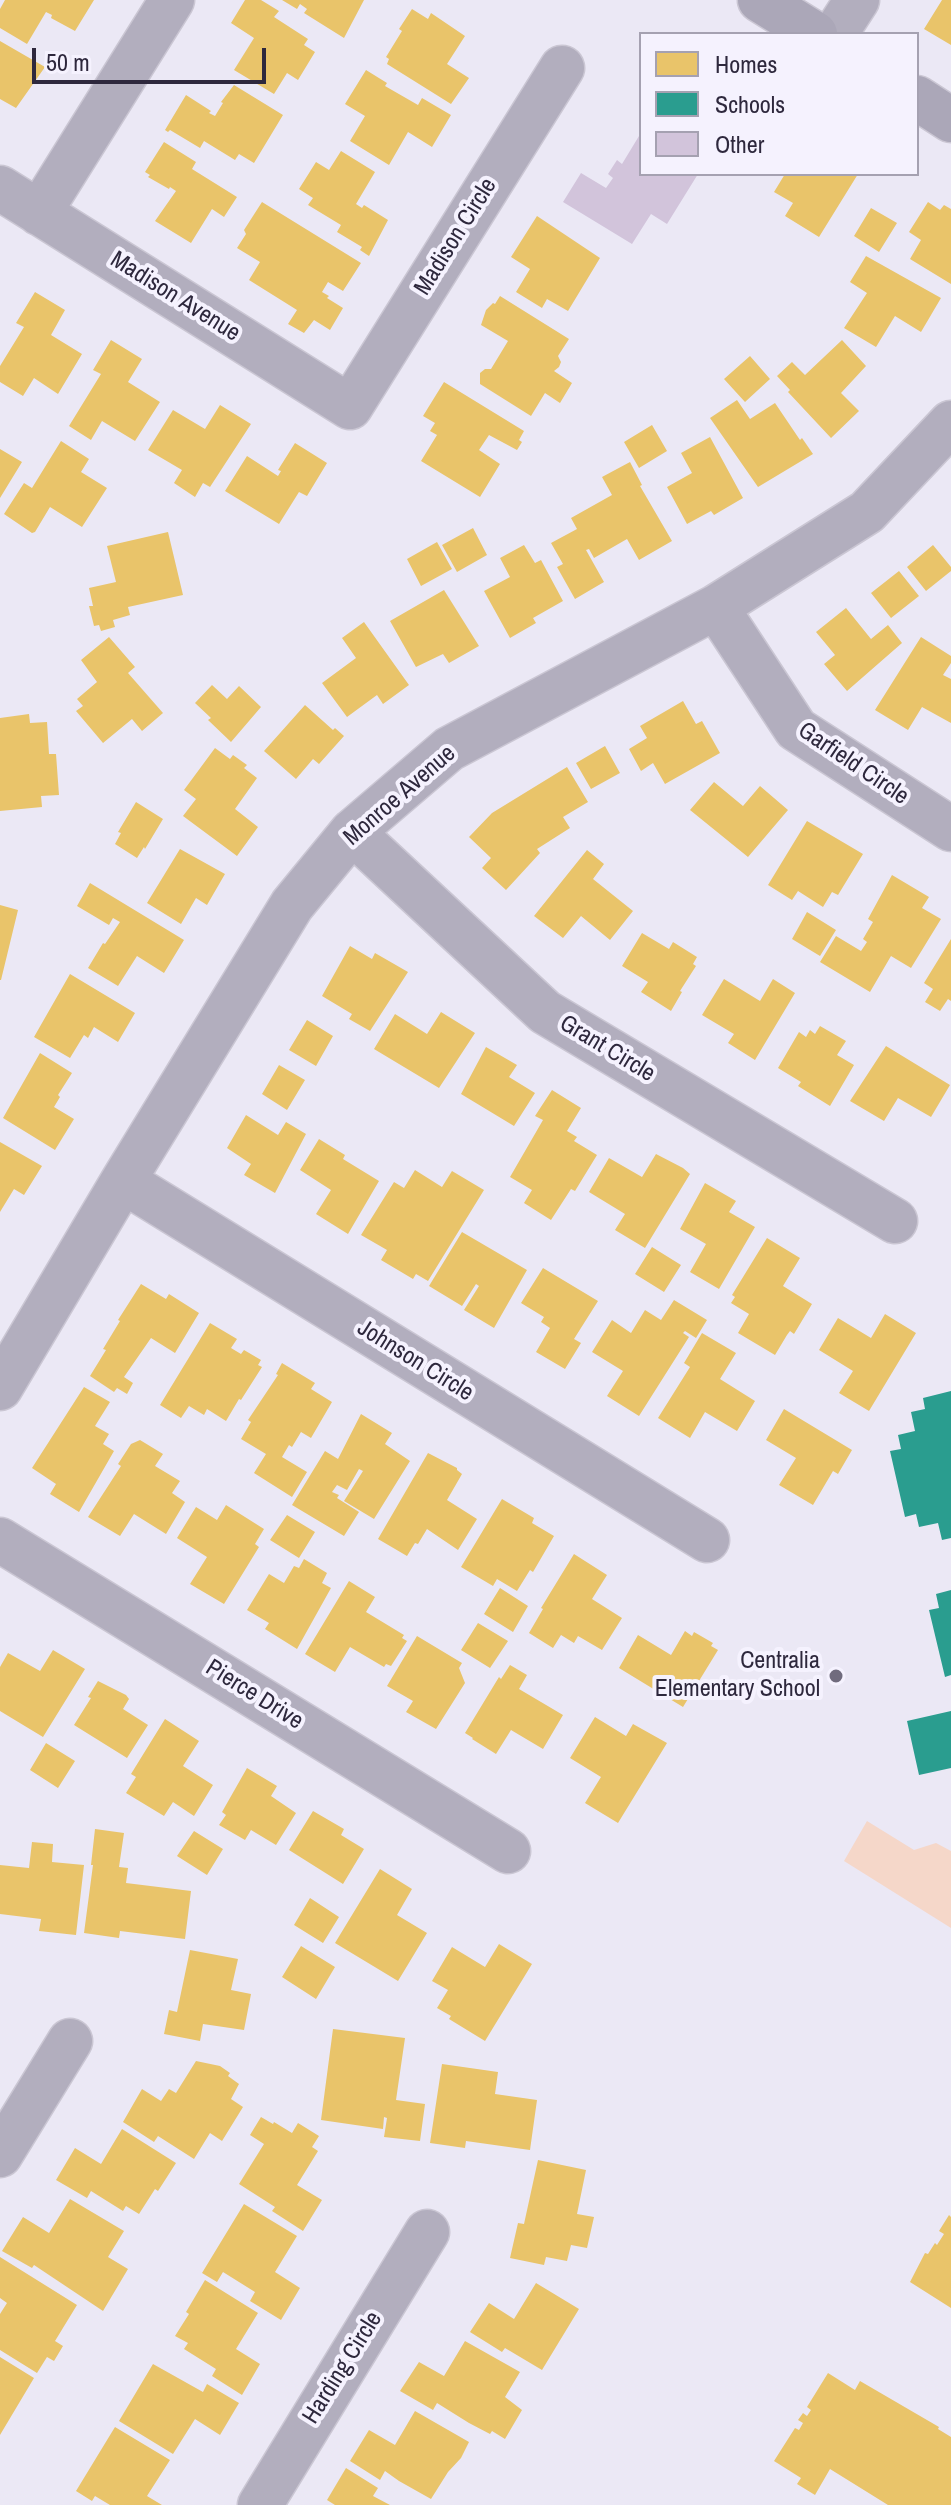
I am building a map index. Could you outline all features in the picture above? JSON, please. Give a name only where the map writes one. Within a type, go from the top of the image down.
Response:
[{"type":"main road","points":[[760,0],[812,32]]},
{"type":"main road","points":[[919,99],[951,120]]},
{"type":"street","points":[[39,213],[172,0]]},
{"type":"street","points":[[836,32],[857,0]]},
{"type":"street","name":"Madison Circle","points":[[350,407],[562,68]]},
{"type":"street","name":"Madison Avenue","points":[[0,188],[350,407]]},
{"type":"street","name":"Monroe Avenue","points":[[0,1388],[292,905],[352,832],[449,749],[716,607],[867,512],[951,423]]},
{"type":"street","name":"Garfield Circle","points":[[716,607],[796,729],[951,829]]},
{"type":"street","name":"Grant Circle","points":[[352,832],[545,1012],[895,1221]]},
{"type":"street","name":"Johnson Circle","points":[[123,1181],[707,1540]]},
{"type":"street","name":"Pierce Drive","points":[[0,1540],[508,1851]]},
{"type":"street","points":[[0,2155],[70,2041]]},
{"type":"street","name":"Harding Circle","points":[[260,2505],[427,2232]]},
{"type":"shaded area","points":[[867,1821],[914,1850],[936,1843],[951,1851],[951,1928],[844,1861]]},
{"type":"building: Homes","points":[[5,0],[94,0],[75,31],[46,12],[27,44],[0,28],[0,9]]},
{"type":"building: Homes","points":[[245,0],[261,0],[279,11],[274,17],[308,39],[304,45],[315,52],[298,80],[287,73],[274,94],[234,70],[254,38],[231,23]]},
{"type":"building: Homes","points":[[282,0],[364,0],[344,38],[304,13],[307,9],[300,4],[297,9]]},
{"type":"building: Homes","points":[[942,0],[951,0],[951,45],[924,29]]},
{"type":"building: Homes","points":[[412,9],[428,19],[431,13],[465,36],[447,64],[469,78],[451,104],[387,64],[389,59],[386,57]]},
{"type":"building: Homes","points":[[0,41],[45,67],[16,108],[0,99]]},
{"type":"building: Homes","points":[[366,70],[387,83],[385,86],[418,105],[422,98],[451,115],[432,147],[408,132],[389,165],[350,141],[365,116],[345,104]]},
{"type":"building: Homes","points":[[234,85],[283,115],[254,163],[239,154],[235,160],[204,141],[200,148],[165,130],[186,95],[215,116]]},
{"type":"building: Homes","points":[[164,142],[196,162],[192,169],[237,197],[224,217],[212,209],[191,243],[155,221],[176,191],[148,177],[150,175],[145,172]]},
{"type":"building: Homes","points":[[341,151],[375,172],[356,204],[362,208],[364,205],[388,220],[369,256],[360,250],[362,247],[337,232],[341,225],[308,205],[313,198],[299,189],[316,162],[329,170]]},
{"type":"building: Homes","points":[[784,176],[857,176],[819,237],[785,216],[793,203],[774,192]]},
{"type":"building: Homes","points":[[262,202],[361,263],[343,291],[328,282],[322,292],[343,308],[330,330],[314,320],[304,333],[288,324],[297,310],[249,280],[260,262],[237,248],[246,234],[244,230]]},
{"type":"building: Homes","points":[[928,202],[940,210],[944,205],[951,209],[951,284],[910,259],[921,240],[909,232]]},
{"type":"building: Homes","points":[[871,208],[897,223],[879,252],[854,236]]},
{"type":"building: Homes","points":[[537,216],[600,258],[568,311],[547,299],[542,308],[516,292],[530,269],[511,257]]},
{"type":"building: Homes","points":[[866,256],[941,298],[921,332],[895,316],[876,347],[844,328],[867,293],[850,282]]},
{"type":"building: Homes","points":[[35,292],[65,310],[51,335],[82,354],[58,394],[34,378],[23,396],[0,382],[0,366],[24,327],[16,323]]},
{"type":"building: Homes","points":[[500,296],[569,339],[558,356],[561,362],[559,367],[554,371],[572,383],[560,403],[545,393],[531,416],[480,384],[480,373],[491,369],[508,341],[481,325],[486,310]]},
{"type":"building: Homes","points":[[111,340],[142,359],[128,382],[160,402],[135,441],[102,421],[91,440],[69,426],[101,374],[93,370]]},
{"type":"building: Homes","points":[[842,340],[866,366],[841,393],[859,411],[831,438],[777,376],[792,362],[805,375]]},
{"type":"building: Homes","points":[[750,356],[770,379],[745,402],[724,379]]},
{"type":"building: Homes","points":[[444,382],[524,431],[517,450],[489,435],[479,450],[500,464],[480,497],[421,461],[437,435],[430,431],[435,423],[423,416]]},
{"type":"building: Homes","points":[[737,400],[750,419],[775,403],[813,454],[758,487],[710,418]]},
{"type":"building: Homes","points":[[220,405],[251,424],[210,487],[203,483],[195,497],[174,483],[182,470],[148,450],[173,410],[205,429]]},
{"type":"building: Homes","points":[[652,425],[667,451],[639,468],[624,442]]},
{"type":"building: Homes","points":[[710,437],[743,498],[714,515],[711,511],[687,524],[667,487],[692,473],[681,453]]},
{"type":"building: Homes","points":[[61,441],[89,459],[81,472],[107,488],[82,527],[50,507],[32,533],[4,514],[24,483],[32,488]]},
{"type":"building: Homes","points":[[295,443],[327,463],[307,496],[299,492],[279,524],[225,491],[247,456],[278,476],[281,471],[278,470]]},
{"type":"building: Homes","points":[[0,449],[22,462],[0,498]]},
{"type":"building: Homes","points":[[630,462],[640,486],[672,541],[639,560],[627,539],[594,558],[589,549],[586,550],[604,582],[575,599],[557,567],[563,564],[551,543],[577,529],[571,518],[612,495],[602,477]]},
{"type":"building: Homes","points":[[473,528],[487,555],[457,572],[442,545]]},
{"type":"building: Homes","points":[[168,532],[183,595],[128,607],[130,615],[113,620],[115,627],[101,631],[99,625],[94,626],[89,588],[116,582],[107,546]]},
{"type":"building: Homes","points":[[437,542],[452,569],[421,586],[407,559]]},
{"type":"building: Homes","points":[[524,545],[535,563],[541,560],[563,601],[533,618],[536,623],[510,638],[484,591],[510,577],[500,558]]},
{"type":"building: Homes","points":[[933,545],[951,571],[926,591],[907,567]]},
{"type":"building: Homes","points":[[899,571],[919,596],[891,618],[871,593]]},
{"type":"building: Homes","points":[[444,590],[479,646],[449,663],[443,654],[416,667],[390,621]]},
{"type":"building: Homes","points":[[846,608],[871,639],[888,625],[902,643],[847,691],[824,664],[835,655],[816,632]]},
{"type":"building: Homes","points":[[364,622],[409,685],[383,704],[377,695],[347,717],[322,683],[356,658],[342,638]]},
{"type":"building: Homes","points":[[109,637],[135,667],[128,673],[163,713],[142,731],[132,719],[103,743],[76,711],[83,706],[77,699],[97,682],[81,660]]},
{"type":"building: Homes","points":[[921,637],[951,656],[951,663],[943,675],[951,679],[951,723],[922,707],[908,730],[875,710]]},
{"type":"building: Homes","points":[[212,685],[227,699],[239,686],[261,707],[231,742],[195,703]]},
{"type":"building: Homes","points":[[683,701],[696,724],[702,721],[720,753],[665,784],[653,763],[641,771],[629,749],[647,738],[640,726]]},
{"type":"building: Homes","points":[[305,705],[344,736],[319,764],[313,759],[296,779],[264,751]]},
{"type":"building: Homes","points":[[29,714],[30,723],[47,722],[49,754],[56,754],[59,795],[41,796],[42,807],[0,811],[0,718]]},
{"type":"building: Homes","points":[[605,746],[620,773],[591,789],[576,763]]},
{"type":"building: Homes","points":[[215,748],[230,759],[233,755],[247,765],[244,768],[257,778],[235,809],[258,827],[237,856],[183,816],[196,799],[184,790]]},
{"type":"building: Homes","points":[[567,767],[588,802],[563,817],[570,828],[537,849],[540,853],[506,890],[482,868],[491,858],[469,837],[492,813]]},
{"type":"building: Homes","points":[[714,782],[743,806],[760,786],[788,810],[748,857],[690,810]]},
{"type":"building: Homes","points":[[136,802],[163,819],[137,858],[115,844],[121,833],[118,832]]},
{"type":"building: Homes","points":[[807,821],[863,854],[838,895],[832,892],[823,907],[798,891],[792,900],[768,885]]},
{"type":"building: Homes","points":[[180,849],[225,874],[207,905],[196,898],[181,924],[147,903]]},
{"type":"building: Homes","points":[[587,850],[604,864],[593,879],[633,911],[610,940],[581,916],[563,938],[534,916]]},
{"type":"building: Homes","points":[[892,875],[929,897],[922,908],[941,919],[911,968],[891,956],[870,992],[820,962],[836,936],[861,951],[867,942],[863,939],[873,922],[868,919]]},
{"type":"building: Homes","points":[[90,883],[184,940],[164,973],[137,956],[118,986],[88,968],[120,922],[113,918],[109,925],[77,906]]},
{"type":"building: Homes","points":[[0,905],[18,910],[1,980],[0,980]]},
{"type":"building: Homes","points":[[807,912],[836,930],[820,956],[792,939]]},
{"type":"building: Homes","points":[[642,933],[669,949],[673,942],[697,957],[693,964],[696,966],[671,1011],[641,992],[648,982],[622,966]]},
{"type":"building: Homes","points":[[951,939],[951,1001],[948,999],[940,1011],[925,1002],[933,989],[924,983]]},
{"type":"building: Homes","points":[[350,946],[372,959],[375,953],[408,972],[370,1031],[349,1019],[352,1014],[322,996]]},
{"type":"building: Homes","points":[[70,974],[135,1013],[118,1042],[94,1027],[88,1038],[84,1035],[70,1058],[34,1037]]},
{"type":"building: Homes","points":[[724,979],[760,1001],[773,979],[795,993],[755,1060],[728,1043],[734,1034],[702,1015]]},
{"type":"building: Homes","points":[[441,1012],[475,1033],[439,1088],[374,1049],[395,1014],[427,1034]]},
{"type":"building: Homes","points":[[307,1020],[333,1036],[316,1066],[289,1050]]},
{"type":"building: Homes","points":[[820,1026],[846,1041],[837,1055],[854,1065],[830,1106],[798,1086],[801,1082],[778,1068],[799,1032],[806,1037],[810,1030],[815,1034]]},
{"type":"building: Homes","points":[[886,1046],[950,1085],[931,1117],[898,1098],[884,1121],[850,1101]]},
{"type":"building: Homes","points":[[486,1047],[517,1065],[509,1077],[535,1093],[514,1126],[461,1094]]},
{"type":"building: Homes","points":[[40,1053],[72,1073],[54,1107],[74,1119],[55,1150],[3,1118]]},
{"type":"building: Homes","points":[[279,1065],[305,1080],[287,1110],[262,1094]]},
{"type":"building: Homes","points":[[552,1090],[581,1108],[567,1131],[577,1137],[574,1141],[597,1155],[575,1191],[571,1189],[551,1220],[524,1203],[532,1190],[510,1177],[543,1120],[535,1116]]},
{"type":"building: Homes","points":[[246,1115],[278,1135],[286,1122],[306,1134],[275,1193],[244,1175],[251,1164],[227,1148]]},
{"type":"building: Homes","points":[[319,1139],[345,1155],[343,1159],[379,1181],[348,1234],[316,1214],[331,1190],[300,1170]]},
{"type":"building: Homes","points":[[0,1142],[42,1166],[24,1195],[14,1189],[0,1212]]},
{"type":"building: Homes","points":[[656,1154],[690,1174],[645,1248],[615,1230],[625,1214],[589,1192],[609,1158],[642,1177]]},
{"type":"building: Homes","points":[[415,1170],[442,1187],[452,1171],[484,1190],[428,1281],[416,1274],[413,1279],[381,1260],[387,1250],[361,1235],[394,1182],[404,1188]]},
{"type":"building: Homes","points":[[705,1183],[736,1201],[729,1212],[755,1227],[719,1289],[690,1272],[706,1244],[680,1229]]},
{"type":"building: Homes","points":[[462,1232],[527,1270],[494,1328],[464,1310],[479,1286],[476,1284],[462,1306],[429,1286]]},
{"type":"building: Homes","points":[[767,1238],[800,1258],[783,1286],[812,1304],[794,1334],[790,1331],[775,1355],[738,1333],[749,1314],[731,1303],[735,1297],[732,1295]]},
{"type":"building: Homes","points":[[652,1247],[681,1265],[664,1292],[635,1274]]},
{"type":"building: Homes","points":[[543,1268],[598,1301],[574,1339],[581,1343],[565,1369],[536,1352],[550,1328],[541,1322],[544,1317],[521,1303]]},
{"type":"building: Homes","points":[[141,1284],[166,1299],[169,1294],[199,1313],[175,1353],[151,1338],[124,1377],[133,1383],[127,1394],[117,1388],[114,1392],[90,1376],[106,1350],[103,1349],[118,1320]]},
{"type":"building: Homes","points":[[674,1300],[707,1320],[696,1338],[685,1331],[683,1333],[689,1337],[639,1416],[607,1396],[623,1371],[592,1352],[612,1320],[631,1333],[645,1310],[661,1320]]},
{"type":"building: Homes","points":[[885,1314],[916,1333],[869,1411],[839,1393],[853,1371],[819,1350],[838,1318],[871,1338]]},
{"type":"building: Homes","points":[[210,1323],[237,1339],[231,1348],[241,1354],[244,1350],[261,1360],[258,1365],[262,1367],[226,1421],[207,1409],[204,1415],[189,1406],[181,1418],[160,1405]]},
{"type":"building: Homes","points":[[702,1333],[736,1353],[720,1379],[755,1401],[737,1431],[705,1412],[690,1438],[658,1418],[690,1367],[684,1363]]},
{"type":"building: Homes","points":[[282,1363],[315,1383],[311,1389],[332,1402],[311,1438],[301,1432],[282,1457],[307,1472],[292,1497],[254,1473],[266,1454],[241,1439],[251,1422],[248,1420],[278,1375]]},
{"type":"building: Homes","points":[[84,1387],[110,1402],[95,1426],[109,1434],[103,1444],[114,1451],[79,1512],[50,1494],[56,1484],[32,1468]]},
{"type":"building: Homes","points":[[784,1409],[852,1450],[838,1474],[833,1471],[813,1505],[779,1485],[796,1458],[766,1440]]},
{"type":"building: Homes","points":[[361,1414],[392,1433],[385,1444],[410,1461],[374,1519],[344,1501],[363,1471],[359,1469],[347,1490],[337,1485],[332,1492],[339,1495],[337,1498],[359,1512],[344,1536],[292,1505],[325,1451],[338,1459]]},
{"type":"building: Homes","points":[[140,1440],[163,1454],[155,1466],[180,1481],[172,1493],[185,1502],[166,1534],[134,1514],[120,1536],[88,1517],[121,1466],[118,1464],[131,1444]]},
{"type":"building: Homes","points":[[428,1453],[457,1468],[462,1474],[447,1500],[477,1519],[458,1550],[427,1529],[407,1556],[378,1539]]},
{"type":"building: Homes","points":[[502,1499],[534,1518],[532,1523],[554,1536],[533,1572],[530,1570],[517,1591],[497,1579],[493,1586],[461,1567]]},
{"type":"building: Homes","points":[[226,1505],[264,1529],[255,1544],[259,1547],[224,1604],[190,1584],[207,1557],[177,1538],[196,1507],[217,1520]]},
{"type":"building: Homes","points":[[287,1515],[315,1532],[299,1558],[270,1540]]},
{"type":"building: Homes","points":[[574,1554],[607,1575],[592,1599],[622,1618],[602,1650],[578,1636],[574,1643],[561,1635],[553,1648],[529,1633]]},
{"type":"building: Homes","points":[[304,1559],[327,1573],[322,1583],[331,1588],[297,1649],[265,1629],[269,1623],[247,1610],[269,1574],[284,1583],[294,1566],[299,1568]]},
{"type":"building: Homes","points":[[349,1581],[375,1597],[366,1612],[404,1635],[402,1638],[407,1641],[391,1666],[386,1664],[384,1667],[350,1647],[335,1672],[305,1654]]},
{"type":"building: Homes","points":[[500,1588],[528,1606],[513,1632],[484,1614]]},
{"type":"building: Homes","points":[[478,1623],[508,1641],[490,1668],[461,1650]]},
{"type":"building: Homes","points":[[685,1631],[692,1636],[694,1632],[713,1643],[711,1646],[718,1650],[683,1707],[619,1668],[638,1635],[671,1655]]},
{"type":"building: Homes","points":[[417,1636],[462,1663],[459,1668],[465,1683],[436,1729],[406,1712],[413,1701],[387,1686]]},
{"type":"building: Homes","points":[[53,1650],[85,1669],[43,1737],[0,1711],[0,1667],[8,1653],[40,1671]]},
{"type":"building: Homes","points":[[510,1665],[527,1675],[519,1689],[563,1715],[543,1749],[511,1730],[496,1754],[465,1733],[499,1677],[501,1679]]},
{"type":"building: Homes","points":[[98,1681],[126,1695],[129,1699],[123,1709],[148,1725],[127,1758],[74,1725]]},
{"type":"building: Homes","points":[[595,1717],[626,1736],[633,1724],[667,1743],[618,1823],[585,1803],[601,1777],[570,1758]]},
{"type":"building: Homes","points":[[165,1719],[199,1741],[183,1766],[213,1785],[194,1816],[173,1802],[164,1816],[126,1793],[136,1777],[131,1774]]},
{"type":"building: Homes","points":[[46,1743],[75,1761],[58,1788],[30,1770]]},
{"type":"building: Homes","points":[[247,1768],[277,1786],[271,1796],[296,1813],[276,1845],[251,1830],[245,1840],[219,1825],[226,1815],[222,1812]]},
{"type":"building: Homes","points":[[313,1811],[344,1829],[341,1835],[364,1849],[343,1884],[289,1850]]},
{"type":"building: Homes","points":[[95,1829],[124,1833],[119,1867],[128,1868],[126,1883],[191,1891],[185,1939],[120,1931],[119,1938],[84,1933]]},
{"type":"building: Homes","points":[[194,1831],[223,1849],[207,1875],[177,1856]]},
{"type":"building: Homes","points":[[32,1842],[53,1844],[52,1862],[84,1865],[76,1935],[39,1931],[41,1919],[0,1914],[0,1865],[29,1868]]},
{"type":"building: Homes","points":[[380,1869],[412,1889],[397,1915],[427,1933],[398,1981],[335,1943]]},
{"type":"building: Homes","points":[[310,1898],[339,1917],[323,1943],[294,1925]]},
{"type":"building: Homes","points":[[499,1944],[532,1964],[485,2041],[437,2008],[448,1990],[432,1981],[452,1947],[485,1967]]},
{"type":"building: Homes","points":[[301,1946],[335,1967],[316,1999],[282,1977]]},
{"type":"building: Homes","points":[[190,1950],[238,1959],[231,1990],[251,1994],[244,2030],[203,2024],[200,2041],[164,2034],[169,2010],[177,2012]]},
{"type":"building: Homes","points":[[333,2029],[405,2038],[396,2100],[425,2104],[420,2141],[384,2137],[387,2118],[384,2117],[383,2129],[321,2120]]},
{"type":"building: Homes","points":[[196,2061],[220,2066],[230,2073],[228,2076],[239,2084],[231,2099],[243,2107],[222,2141],[210,2133],[194,2159],[158,2136],[154,2142],[123,2122],[142,2089],[161,2101],[169,2089],[176,2093]]},
{"type":"building: Homes","points":[[442,2064],[498,2072],[495,2094],[537,2100],[530,2150],[466,2141],[465,2148],[430,2143]]},
{"type":"building: Homes","points":[[261,2117],[292,2133],[298,2123],[319,2136],[312,2147],[318,2151],[297,2185],[322,2200],[303,2231],[272,2211],[275,2207],[239,2184],[264,2144],[250,2135]]},
{"type":"building: Homes","points":[[122,2129],[176,2163],[139,2214],[126,2206],[123,2211],[91,2191],[87,2198],[56,2180],[75,2148],[101,2164]]},
{"type":"building: Homes","points":[[538,2160],[586,2170],[577,2214],[594,2217],[587,2248],[571,2245],[567,2261],[546,2257],[544,2265],[510,2258],[518,2223],[524,2224]]},
{"type":"building: Homes","points":[[70,2199],[124,2231],[108,2257],[128,2269],[103,2311],[34,2265],[32,2268],[2,2251],[23,2217],[49,2233]]},
{"type":"building: Homes","points":[[244,2204],[297,2236],[275,2272],[300,2288],[281,2320],[250,2301],[255,2292],[223,2272],[217,2282],[202,2273]]},
{"type":"building: Homes","points":[[949,2215],[951,2308],[910,2282],[925,2253],[928,2254],[935,2243],[937,2245],[944,2234],[939,2231]]},
{"type":"building: Homes","points":[[0,2257],[77,2305],[55,2341],[63,2346],[54,2361],[47,2357],[37,2373],[0,2350],[0,2314],[7,2303],[0,2298]]},
{"type":"building: Homes","points":[[205,2280],[258,2313],[236,2349],[260,2364],[242,2395],[212,2376],[216,2369],[184,2349],[188,2343],[175,2336]]},
{"type":"building: Homes","points":[[536,2283],[579,2309],[542,2370],[505,2348],[502,2352],[470,2332],[489,2303],[514,2319]]},
{"type":"building: Homes","points":[[465,2341],[520,2372],[505,2397],[522,2410],[505,2439],[469,2423],[437,2403],[433,2410],[400,2391],[419,2362],[444,2376]]},
{"type":"building: Homes","points":[[0,2357],[34,2378],[0,2435]]},
{"type":"building: Homes","points":[[153,2364],[203,2392],[207,2384],[239,2403],[220,2435],[195,2419],[173,2454],[119,2421]]},
{"type":"building: Homes","points":[[828,2373],[855,2390],[860,2381],[951,2437],[951,2505],[888,2505],[830,2469],[815,2495],[797,2484],[801,2478],[774,2461],[795,2428],[799,2430],[803,2423],[798,2420],[803,2413],[807,2416],[811,2410],[807,2407]]},
{"type":"building: Homes","points":[[415,2411],[469,2442],[431,2499],[385,2471],[380,2480],[350,2461],[369,2430],[395,2445]]},
{"type":"building: Homes","points":[[115,2427],[170,2460],[147,2496],[162,2505],[110,2505],[95,2496],[92,2501],[76,2491]]},
{"type":"building: Homes","points":[[346,2468],[378,2488],[373,2496],[390,2505],[335,2505],[327,2500]]},
{"type":"building: Schools","points":[[951,1391],[951,1538],[942,1540],[938,1523],[919,1527],[916,1514],[905,1517],[890,1451],[901,1449],[898,1435],[915,1431],[911,1412],[925,1409],[923,1398]]},
{"type":"building: Schools","points":[[951,1590],[951,1675],[945,1677],[929,1610],[939,1608],[936,1594]]},
{"type":"building: Schools","points":[[951,1711],[951,1768],[919,1775],[907,1721]]},
{"type":"building: Other","points":[[639,136],[639,176],[697,176],[667,224],[651,214],[632,244],[563,202],[581,173],[606,188],[613,178],[608,174],[617,160],[622,164]]},
{"type":"place","name":"Centralia Elementary School","points":[[836,1676]]}]
